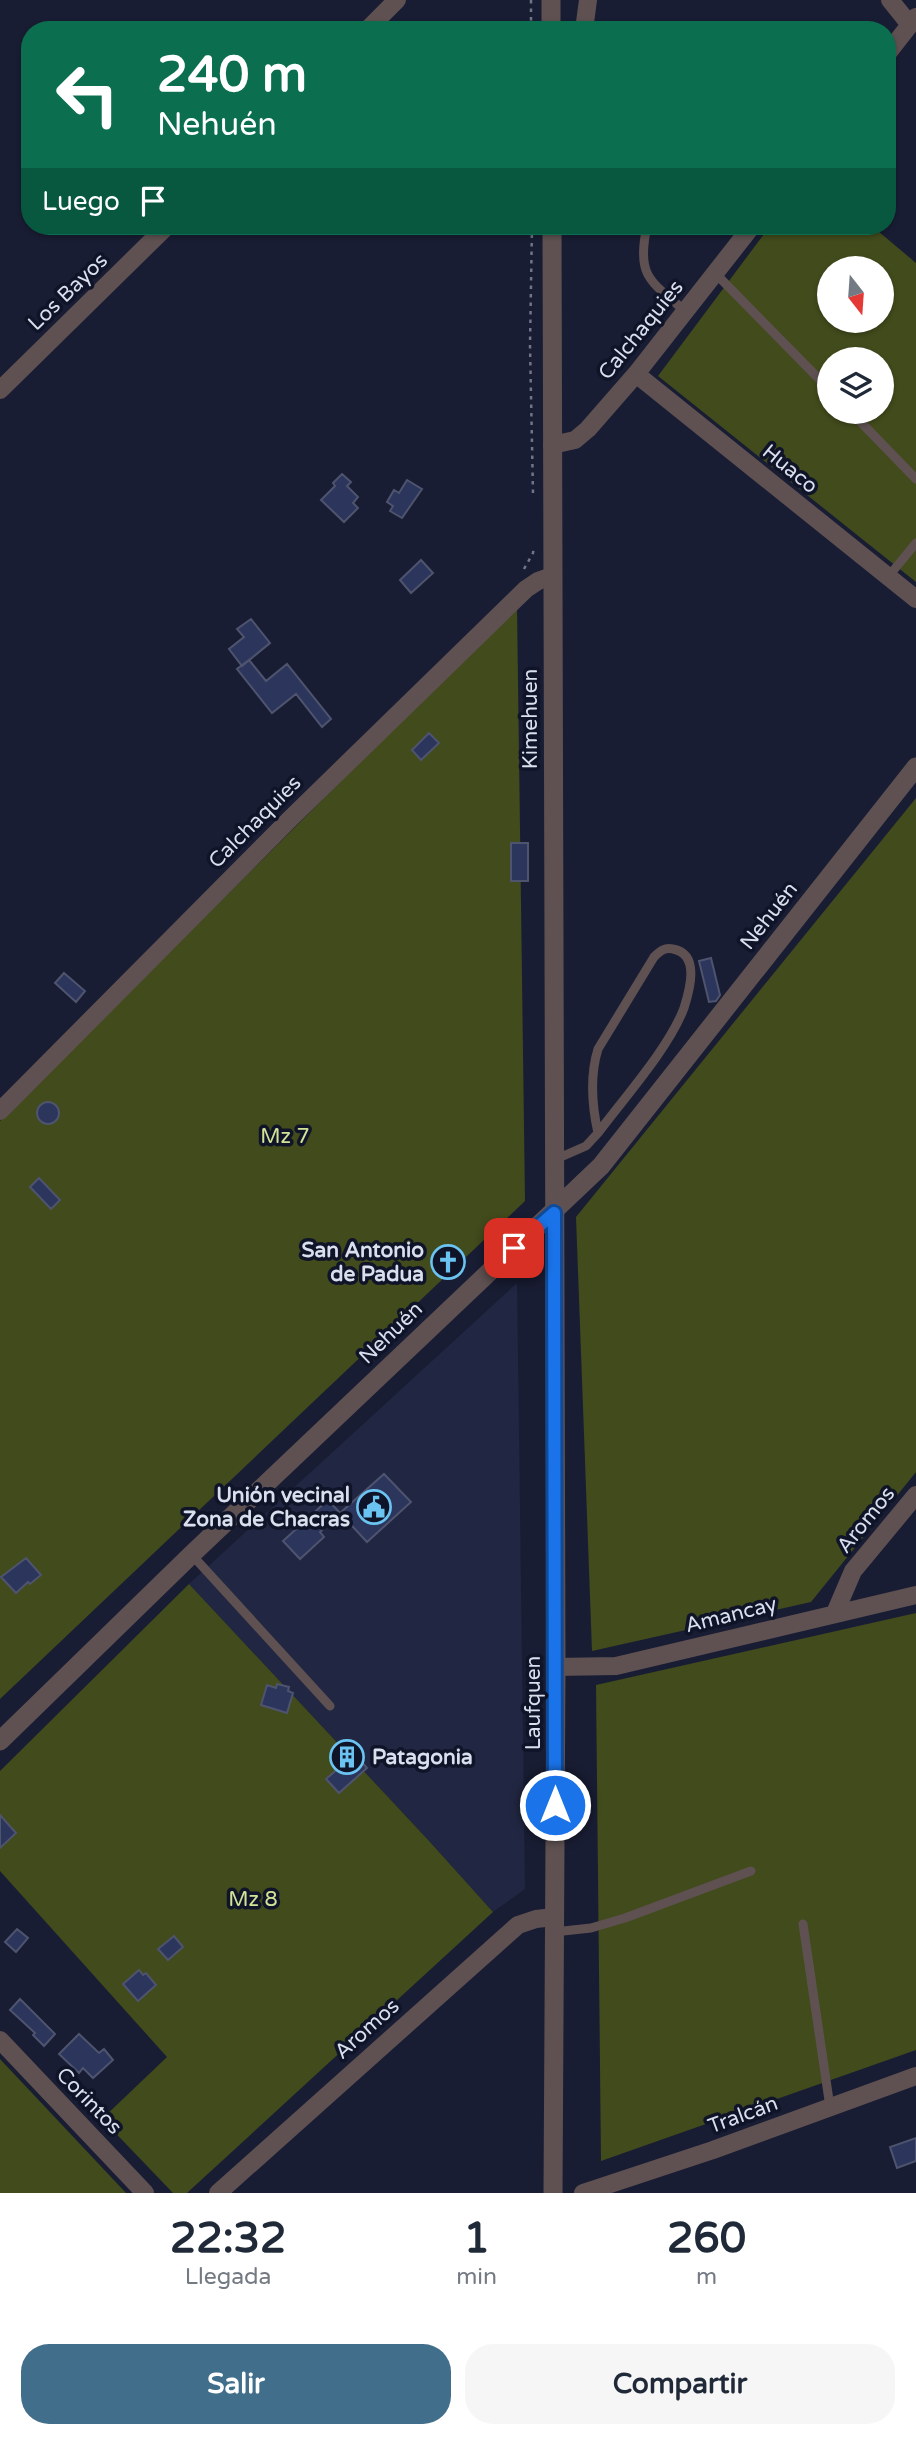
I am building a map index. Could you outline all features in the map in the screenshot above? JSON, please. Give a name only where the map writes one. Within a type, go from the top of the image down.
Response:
[{"type":"street","points":[[376,21],[397,0]]},
{"type":"street","points":[[551,0],[551,21]]},
{"type":"street","points":[[585,21],[588,0]]},
{"type":"street","points":[[890,0],[913,21],[896,43]]},
{"type":"street","name":"Los Bayos","points":[[0,390],[158,235]]},
{"type":"street","name":"Kimehuen","points":[[552,235],[554,1213]]},
{"type":"street","name":"Calchaquies","points":[[552,445],[575,440],[588,429],[636,374],[745,235]]},
{"type":"street","name":"Huaco","points":[[636,374],[916,599]]},
{"type":"street","name":"Calchaquies","points":[[0,1111],[290,819],[526,589],[552,576]]},
{"type":"street","name":"Nehuén","points":[[0,1741],[191,1555],[554,1213],[600,1166],[916,767]]},
{"type":"street","name":"Laufquen","points":[[553,2193],[556,1667],[554,1213]]},
{"type":"street","name":"Aromos","points":[[835,1613],[853,1572],[916,1495]]},
{"type":"street","name":"Amancay","points":[[556,1667],[616,1666],[916,1595]]},
{"type":"street","name":"Aromos","points":[[218,2193],[518,1925],[536,1919],[554,1924]]},
{"type":"street","name":"Corintos","points":[[0,2040],[145,2193]]},
{"type":"street","name":"Tralcán","points":[[583,2193],[713,2150],[916,2076]]},
{"type":"lane","points":[[646,235],[642,263],[646,274],[685,311]]},
{"type":"lane","points":[[715,273],[817,377]]},
{"type":"lane","points":[[863,424],[916,479]]},
{"type":"lane","points":[[888,577],[916,543]]},
{"type":"lane","points":[[554,1160],[586,1146],[598,1133],[667,1041],[683,1010],[691,974],[688,957],[683,952],[669,948],[654,957],[598,1049],[594,1064],[594,1116],[598,1133]]},
{"type":"lane","points":[[191,1555],[330,1706]]},
{"type":"lane","points":[[554,1924],[591,1928],[751,1871]]},
{"type":"lane","points":[[803,1924],[830,2107]]},
{"type":"path","points":[[531,0],[531,21]]},
{"type":"path","points":[[533,235],[530,345],[533,493]]},
{"type":"path","points":[[520,573],[533,553],[534,543]]},
{"type":"shaded area","points":[[517,1283],[525,1889],[493,1912],[189,1584]]},
{"type":"green space","points":[[763,235],[883,235],[916,263],[916,582],[658,376]]},
{"type":"green space","name":"Mz 7","points":[[517,606],[525,1201],[0,1699],[0,1121]]},
{"type":"green space","points":[[916,798],[916,1472],[811,1602],[592,1651],[576,1217]]},
{"type":"green space","name":"Mz 8","points":[[189,1584],[493,1912],[187,2193],[173,2193],[102,2119],[167,2057],[0,1871],[0,1771]]},
{"type":"green space","points":[[916,1613],[916,2050],[601,2161],[596,1685]]},
{"type":"green space","points":[[0,2059],[126,2193],[0,2193]]},
{"type":"building","points":[[342,474],[351,482],[347,486],[358,497],[353,503],[358,508],[344,522],[321,500]]},
{"type":"building","points":[[407,480],[422,489],[402,518],[390,511],[393,506],[387,502],[394,490],[399,493]]},
{"type":"building","points":[[421,560],[433,573],[411,593],[400,580]]},
{"type":"building","points":[[251,619],[270,643],[242,666],[229,649],[244,637],[237,629]]},
{"type":"building","points":[[249,660],[266,681],[287,664],[331,719],[322,727],[296,694],[272,713],[237,669]]},
{"type":"building","points":[[429,733],[439,743],[421,760],[412,750]]},
{"type":"building","points":[[511,843],[528,843],[528,881],[511,881]]},
{"type":"building","points":[[711,958],[720,995],[716,1001],[709,1002],[699,961]]},
{"type":"building","points":[[64,973],[85,991],[76,1002],[55,983]]},
{"type":"building","points":[[48,1102],[56,1105],[59,1113],[56,1121],[48,1124],[40,1121],[37,1113],[40,1105]]},
{"type":"building","points":[[39,1178],[60,1200],[51,1209],[30,1187]]},
{"type":"building","points":[[384,1474],[411,1502],[367,1542],[340,1513]]},
{"type":"building","points":[[328,1500],[340,1513],[320,1532],[324,1537],[300,1559],[283,1541]]},
{"type":"building","points":[[26,1558],[41,1575],[16,1593],[1,1577]]},
{"type":"building","points":[[277,1684],[289,1687],[288,1691],[293,1693],[287,1713],[261,1705],[267,1685],[276,1688]]},
{"type":"building","name":"Patagonia","points":[[348,1747],[367,1768],[339,1793],[326,1779],[341,1766],[335,1759]]},
{"type":"building","points":[[0,1815],[16,1833],[0,1848]]},
{"type":"building","points":[[17,1929],[28,1938],[16,1952],[5,1942]]},
{"type":"building","points":[[174,1936],[183,1947],[168,1960],[158,1949]]},
{"type":"building","points":[[139,1970],[143,1975],[146,1973],[156,1985],[138,2001],[123,1984]]},
{"type":"building","points":[[20,1999],[55,2034],[44,2046],[33,2035],[35,2033],[10,2010]]},
{"type":"building","points":[[79,2034],[99,2053],[104,2049],[113,2060],[93,2078],[83,2068],[79,2073],[59,2054]]},
{"type":"building","points":[[916,2138],[916,2161],[897,2168],[890,2147]]},
{"type":"place","name":"San Antonio de Padua","points":[[448,1262]]},
{"type":"place","name":"Unión vecinal Zona de Chacras","points":[[374,1507]]},
{"type":"place","name":"Patagonia","points":[[347,1757]]},
{"type":"route","points":[[514,1248],[554,1213],[555,1805]]}]
